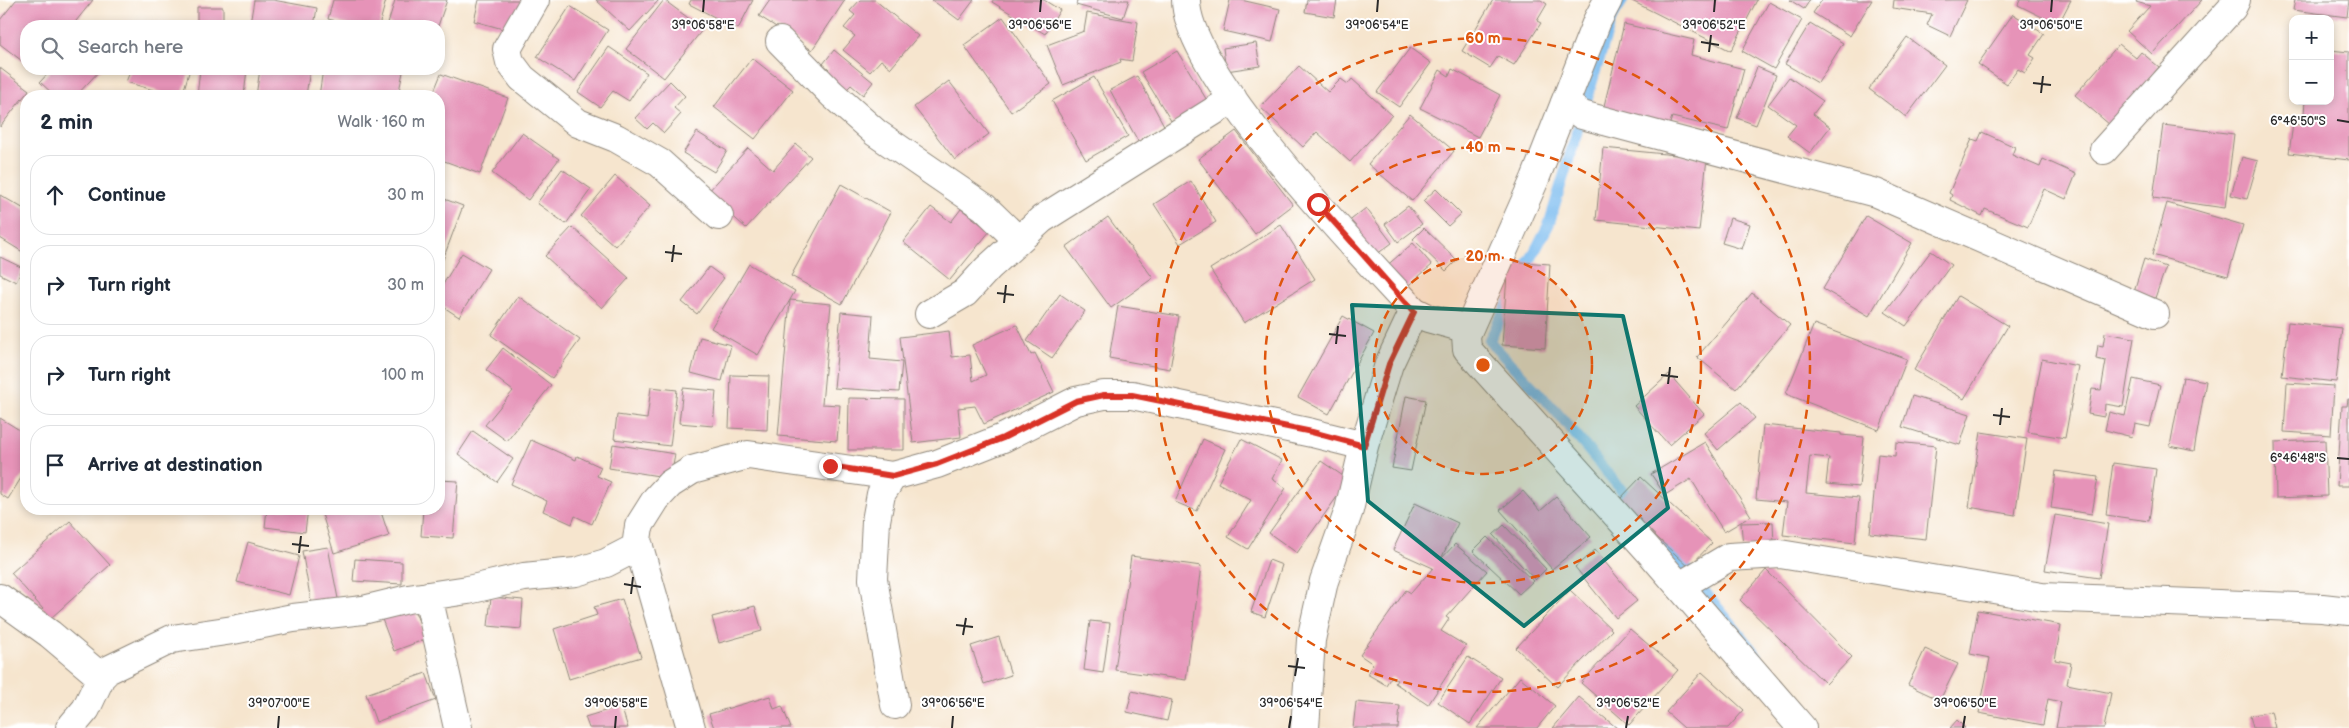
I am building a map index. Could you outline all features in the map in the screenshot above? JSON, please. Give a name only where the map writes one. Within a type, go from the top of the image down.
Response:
[{"type":"street","points":[[535,0],[507,49],[510,62],[522,78],[578,123],[616,138],[660,162],[719,216]]},
{"type":"street","points":[[1186,0],[1193,31],[1221,84],[1285,166],[1414,312],[1428,318],[1468,328]]},
{"type":"street","points":[[1608,0],[1597,22],[1535,179],[1468,328],[1466,344],[1470,354],[1680,586],[1802,728]]},
{"type":"street","points":[[2104,150],[2232,8],[2236,0]]},
{"type":"street","points":[[780,41],[832,94],[876,133],[984,207],[1018,240]]},
{"type":"street","points":[[929,314],[965,293],[988,268],[1042,218],[1233,99]]},
{"type":"street","points":[[1565,103],[1582,116],[1876,193],[2155,314]]},
{"type":"street","points":[[1306,726],[1313,630],[1324,582],[1348,510],[1364,446],[1389,364],[1414,312]]},
{"type":"street","points":[[691,728],[639,546],[638,529],[656,499],[670,484],[692,470],[748,455],[893,476],[937,464],[1003,438],[1076,401],[1104,395],[1132,395],[1312,432],[1364,446]]},
{"type":"street","points":[[893,476],[881,494],[876,521],[873,579],[895,705]]},
{"type":"street","points":[[70,728],[86,709],[101,677],[116,664],[172,638],[233,630],[293,618],[363,610],[524,577],[576,572],[606,563],[639,546]]},
{"type":"street","points":[[1680,586],[1729,557],[1780,554],[2042,597],[2322,608],[2349,611]]},
{"type":"street","points":[[428,596],[458,728]]},
{"type":"street","points":[[0,598],[50,634],[101,677]]},
{"type":"highlighted area","points":[[1352,305],[1623,316],[1668,508],[1524,626],[1368,501]]},
{"type":"building","points":[[16,0],[93,0],[77,20],[20,20],[20,59],[0,44],[0,20]]},
{"type":"building","points":[[254,0],[273,0],[317,8],[315,20],[251,20]]},
{"type":"building","points":[[333,0],[386,0],[381,20],[328,19]]},
{"type":"building","points":[[395,0],[447,0],[440,20],[389,20]]},
{"type":"building","points":[[479,0],[522,0],[514,32],[474,21]]},
{"type":"building","points":[[596,0],[659,0],[630,31]]},
{"type":"building","points":[[664,0],[703,29],[664,78],[626,49]]},
{"type":"building","points":[[691,0],[753,0],[738,29],[689,4]]},
{"type":"building","points":[[770,0],[845,0],[812,50],[759,16]]},
{"type":"building","points":[[860,0],[875,0],[918,36],[891,68],[881,60],[870,72],[843,50],[855,36],[844,28],[855,15],[850,11]]},
{"type":"building","points":[[932,0],[974,0],[959,20]]},
{"type":"building","points":[[993,0],[1044,0],[1060,10],[1045,34],[992,2]]},
{"type":"building","points":[[1077,0],[1129,0],[1123,18],[1076,5]]},
{"type":"building","points":[[1230,0],[1241,0],[1280,9],[1272,42],[1223,31]]},
{"type":"building","points":[[1307,0],[1337,0],[1334,17],[1305,12]]},
{"type":"building","points":[[1493,0],[1541,0],[1547,4],[1537,21],[1541,23],[1514,65],[1498,56],[1490,68],[1462,51]]},
{"type":"building","points":[[1630,0],[1757,0],[1731,51]]},
{"type":"building","points":[[1790,0],[1810,0],[1804,9]]},
{"type":"building","points":[[1822,0],[1872,0],[1850,36],[1813,13]]},
{"type":"building","points":[[1894,0],[1967,0],[1950,36],[1927,25],[1932,14],[1893,8]]},
{"type":"building","points":[[2020,0],[2071,0],[2058,25],[2018,5]]},
{"type":"building","points":[[2137,0],[2202,0],[2152,54],[2127,31],[2150,6],[2136,2]]},
{"type":"building","points":[[2295,0],[2349,0],[2347,17],[2293,10]]},
{"type":"building","points":[[1769,2],[1802,20],[1774,69],[1742,51]]},
{"type":"building","points":[[570,6],[608,30],[575,81],[537,57]]},
{"type":"building","points":[[197,7],[223,7],[223,20],[197,20]]},
{"type":"building","points":[[1087,13],[1138,22],[1132,61],[1120,59],[1121,62],[1063,85],[1047,45],[1084,31]]},
{"type":"building","points":[[2013,14],[2044,34],[2030,55],[2035,58],[2025,73],[2018,69],[2007,84],[1978,64]]},
{"type":"building","points":[[1003,17],[1051,84],[1011,112],[964,45]]},
{"type":"building","points":[[1810,23],[1843,43],[1818,83],[1785,64]]},
{"type":"building","points":[[1624,24],[1694,40],[1691,55],[1744,69],[1728,130],[1672,117],[1669,126],[1603,110]]},
{"type":"building","points":[[1907,37],[1945,65],[1906,117],[1869,89]]},
{"type":"building","points":[[1256,43],[1260,66],[1226,71],[1223,48]]},
{"type":"building","points":[[2119,44],[2136,58],[2141,52],[2159,67],[2110,125],[2075,95]]},
{"type":"building","points":[[609,47],[647,73],[629,101],[613,91],[600,107],[578,92]]},
{"type":"building","points":[[1410,48],[1431,63],[1399,107],[1377,92]]},
{"type":"building","points":[[834,50],[873,82],[863,95],[851,85],[842,94],[822,77],[829,69],[823,64]]},
{"type":"building","points":[[2334,50],[2349,52],[2349,160],[2289,153],[2293,124],[2303,125],[2305,105],[2334,105]]},
{"type":"building","points":[[1177,51],[1208,102],[1173,124],[1141,72]]},
{"type":"building","points":[[752,58],[793,90],[755,139],[714,107]]},
{"type":"building","points":[[1299,66],[1328,92],[1341,79],[1348,84],[1352,79],[1392,115],[1350,162],[1317,132],[1303,147],[1260,107]]},
{"type":"building","points":[[1757,67],[1776,75],[1756,125],[1737,118]]},
{"type":"building","points":[[0,68],[29,90],[20,90],[20,101],[0,127]]},
{"type":"building","points":[[1452,69],[1500,95],[1478,137],[1420,108],[1440,70],[1449,76]]},
{"type":"building","points":[[46,75],[95,75],[82,90],[49,90],[40,82]]},
{"type":"building","points":[[129,75],[188,75],[184,90],[153,90],[126,82]]},
{"type":"building","points":[[199,75],[246,75],[245,90],[198,90]]},
{"type":"building","points":[[259,75],[309,75],[307,90],[257,90]]},
{"type":"building","points":[[322,75],[402,75],[399,90],[320,90]]},
{"type":"building","points":[[441,75],[444,75],[508,98],[480,174],[445,161],[445,90],[434,90]]},
{"type":"building","points":[[1137,76],[1166,129],[1139,143],[1110,90]]},
{"type":"building","points":[[1094,77],[1128,136],[1086,160],[1052,101]]},
{"type":"building","points":[[1789,77],[1823,101],[1813,114],[1830,127],[1810,153],[1787,136],[1796,125],[1768,105]]},
{"type":"building","points":[[670,81],[685,96],[674,108],[681,114],[664,133],[653,123],[647,129],[635,118]]},
{"type":"building","points":[[949,81],[989,134],[955,160],[914,107]]},
{"type":"building","points":[[1410,114],[1454,151],[1412,201],[1368,164]]},
{"type":"building","points":[[2163,125],[2234,134],[2225,208],[2153,198]]},
{"type":"building","points":[[1236,131],[1293,205],[1255,234],[1198,159]]},
{"type":"building","points":[[697,132],[727,151],[714,172],[683,153]]},
{"type":"building","points":[[1982,132],[2015,147],[2012,155],[2040,167],[2043,159],[2076,174],[2066,199],[2044,189],[2028,227],[1985,209],[1982,216],[1950,200],[1952,195],[1949,193],[1972,139],[1978,141]]},
{"type":"building","points":[[522,133],[559,159],[528,200],[492,173]]},
{"type":"building","points":[[796,144],[811,157],[746,228],[707,193],[748,148],[773,170]]},
{"type":"building","points":[[1603,148],[1707,158],[1699,231],[1596,220]]},
{"type":"building","points":[[2242,157],[2258,161],[2247,199],[2231,195]]},
{"type":"building","points":[[562,169],[591,189],[566,224],[537,203]]},
{"type":"building","points":[[615,176],[650,206],[615,246],[581,216]]},
{"type":"building","points":[[1191,181],[1216,222],[1180,244],[1154,204]]},
{"type":"building","points":[[841,184],[891,212],[842,304],[791,276]]},
{"type":"building","points":[[1436,189],[1461,214],[1448,226],[1423,201]]},
{"type":"building","points":[[0,195],[20,207],[20,250],[0,238]]},
{"type":"building","points":[[445,199],[463,206],[445,254]]},
{"type":"building","points":[[2167,203],[2243,225],[2228,276],[2152,255]]},
{"type":"building","points":[[1408,206],[1422,224],[1398,242],[1385,224]]},
{"type":"building","points":[[931,207],[951,222],[961,209],[990,231],[950,280],[903,242]]},
{"type":"building","points":[[1366,208],[1392,243],[1373,257],[1347,223]]},
{"type":"building","points":[[1866,216],[1912,243],[1869,316],[1823,289]]},
{"type":"building","points":[[1108,217],[1153,278],[1111,308],[1066,247]]},
{"type":"building","points":[[1730,218],[1750,224],[1742,249],[1722,243]]},
{"type":"building","points":[[1281,225],[1315,279],[1244,323],[1210,269]]},
{"type":"building","points":[[572,227],[629,278],[602,308],[545,256]]},
{"type":"building","points":[[1424,228],[1457,260],[1446,271],[1413,239]]},
{"type":"building","points":[[1413,243],[1432,265],[1403,290],[1384,268]]},
{"type":"building","points":[[1931,251],[1951,265],[1906,326],[1885,312]]},
{"type":"building","points":[[462,253],[489,269],[459,317],[445,308],[445,281]]},
{"type":"building","points":[[0,257],[20,267],[20,274],[16,282],[0,274]]},
{"type":"building","points":[[2144,259],[2166,267],[2155,298],[2134,291]]},
{"type":"building","points":[[1508,261],[1550,264],[1545,348],[1502,345]]},
{"type":"building","points":[[749,264],[795,291],[758,355],[711,328]]},
{"type":"building","points":[[709,267],[724,278],[697,314],[682,302]]},
{"type":"building","points":[[1752,293],[1790,325],[1736,389],[1697,357]]},
{"type":"building","points":[[1060,294],[1085,311],[1052,358],[1027,341]]},
{"type":"building","points":[[518,296],[580,340],[552,378],[491,335]]},
{"type":"building","points":[[1958,296],[2008,326],[1964,399],[1914,370]]},
{"type":"building","points":[[790,300],[831,304],[822,404],[840,405],[837,441],[778,436]]},
{"type":"building","points":[[1118,306],[1179,316],[1170,369],[1109,358]]},
{"type":"building","points":[[841,312],[873,315],[870,359],[902,362],[899,392],[834,388]]},
{"type":"building","points":[[1343,316],[1374,333],[1329,414],[1298,397]]},
{"type":"building","points":[[2288,322],[2342,328],[2336,382],[2282,376]]},
{"type":"building","points":[[1814,324],[1907,359],[1879,430],[1786,394]]},
{"type":"building","points":[[1017,325],[1031,355],[1035,353],[1054,392],[984,424],[975,406],[958,408],[961,437],[913,443],[900,337],[949,331],[952,357],[970,355],[973,381],[986,375],[972,345]]},
{"type":"building","points":[[2105,333],[2134,338],[2123,407],[2105,404],[2104,417],[2088,414],[2092,389],[2101,390],[2106,361],[2096,359],[2098,345],[2103,346]]},
{"type":"building","points":[[700,337],[731,345],[722,381],[691,373]]},
{"type":"building","points":[[503,348],[551,385],[507,441],[485,425],[513,391],[486,370]]},
{"type":"building","points":[[2042,359],[2078,366],[2065,438],[2028,432]]},
{"type":"building","points":[[1669,374],[1704,414],[1669,445],[1634,406]]},
{"type":"building","points":[[731,375],[769,376],[767,430],[729,428]]},
{"type":"building","points":[[2183,377],[2206,381],[2194,451],[2170,446]]},
{"type":"building","points":[[2133,379],[2160,385],[2150,427],[2135,424],[2132,437],[2105,430],[2109,412],[2125,416]]},
{"type":"building","points":[[2287,383],[2334,386],[2331,435],[2284,432]]},
{"type":"building","points":[[651,387],[677,390],[670,446],[614,439],[617,415],[647,419]]},
{"type":"building","points":[[683,388],[716,391],[713,426],[679,423]]},
{"type":"building","points":[[1406,396],[1426,400],[1411,471],[1392,468]]},
{"type":"building","points":[[1912,396],[1970,414],[1960,445],[1902,427]]},
{"type":"building","points":[[849,398],[904,399],[904,450],[848,450]]},
{"type":"building","points":[[2348,399],[2349,486],[2337,486],[2342,406],[2347,406]]},
{"type":"building","points":[[1741,402],[1755,418],[1718,450],[1704,433]]},
{"type":"building","points":[[0,418],[20,430],[20,480],[8,499],[0,494]]},
{"type":"building","points":[[1763,425],[1864,437],[1859,487],[1826,484],[1829,458],[1810,456],[1806,493],[1859,498],[1855,543],[1783,535],[1787,502],[1756,499]]},
{"type":"building","points":[[473,431],[513,459],[497,482],[458,454]]},
{"type":"building","points":[[1981,432],[2027,439],[2015,515],[1969,507]]},
{"type":"building","points":[[1203,439],[1225,449],[1197,511],[1175,502]]},
{"type":"building","points":[[1241,439],[1282,460],[1272,479],[1286,488],[1248,549],[1228,537],[1251,500],[1218,483]]},
{"type":"building","points":[[531,440],[576,460],[577,456],[601,467],[597,476],[611,482],[592,524],[575,516],[572,524],[543,511],[547,501],[511,484]]},
{"type":"building","points":[[2325,440],[2327,496],[2276,498],[2275,442]]},
{"type":"building","points":[[1705,442],[1751,516],[1724,532],[1691,479],[1665,495],[1651,474]]},
{"type":"building","points":[[1896,442],[1936,446],[1926,539],[1870,533],[1878,454],[1895,456]]},
{"type":"building","points":[[613,444],[675,454],[671,478],[609,468]]},
{"type":"building","points":[[1321,461],[1349,480],[1297,553],[1269,533]]},
{"type":"building","points":[[2113,463],[2156,469],[2149,521],[2106,515]]},
{"type":"building","points":[[2056,471],[2098,477],[2092,514],[2051,508]]},
{"type":"building","points":[[1641,477],[1712,543],[1689,567],[1618,501]]},
{"type":"building","points":[[445,480],[458,481],[453,538],[421,536],[423,515],[445,515]]},
{"type":"building","points":[[1523,491],[1540,511],[1556,497],[1591,537],[1552,569],[1500,510]]},
{"type":"building","points":[[1415,503],[1458,523],[1441,559],[1455,544],[1487,571],[1446,617],[1449,619],[1441,631],[1466,646],[1428,705],[1395,683],[1397,680],[1391,677],[1386,685],[1367,674],[1373,664],[1360,655],[1406,590],[1411,593],[1433,568],[1393,550]]},
{"type":"building","points":[[266,515],[307,515],[305,532],[265,527]]},
{"type":"building","points":[[322,515],[382,515],[389,536],[334,553]]},
{"type":"building","points":[[2055,515],[2108,524],[2099,578],[2045,570]]},
{"type":"building","points":[[70,521],[110,565],[51,618],[11,573]]},
{"type":"building","points":[[1773,522],[1774,545],[1743,547],[1741,523]]},
{"type":"building","points":[[1504,525],[1546,569],[1535,580],[1493,535]]},
{"type":"building","points":[[1487,537],[1533,581],[1519,594],[1473,551]]},
{"type":"building","points":[[248,542],[299,556],[289,595],[237,582]]},
{"type":"building","points":[[328,547],[340,609],[313,613],[302,551]]},
{"type":"building","points":[[1595,550],[1637,601],[1616,618],[1575,567]]},
{"type":"building","points":[[1131,556],[1201,566],[1186,680],[1115,670]]},
{"type":"building","points":[[355,559],[402,562],[402,584],[353,581]]},
{"type":"building","points":[[1269,560],[1282,565],[1265,617],[1251,612]]},
{"type":"building","points":[[1766,570],[1852,657],[1826,684],[1740,600]]},
{"type":"building","points":[[1570,590],[1612,630],[1557,687],[1516,648]]},
{"type":"building","points":[[491,597],[523,600],[521,629],[488,626]]},
{"type":"building","points":[[622,599],[641,657],[569,679],[554,629],[597,615],[594,607]]},
{"type":"building","points":[[411,602],[426,639],[394,651],[380,614]]},
{"type":"building","points":[[755,606],[762,631],[719,643],[712,617]]},
{"type":"building","points":[[1978,610],[2061,625],[2055,660],[2071,663],[2067,684],[2111,693],[2104,728],[2056,728],[2061,702],[2048,699],[2043,725],[1979,713],[1990,658],[1970,654]]},
{"type":"building","points":[[1090,621],[1110,623],[1103,673],[1084,670]]},
{"type":"building","points":[[1630,629],[1678,670],[1629,725],[1581,683]]},
{"type":"building","points":[[999,637],[1011,675],[984,684],[971,646]]},
{"type":"building","points":[[1925,649],[1958,664],[1940,700],[1908,685]]},
{"type":"building","points":[[1468,657],[1501,678],[1470,724],[1438,702]]},
{"type":"building","points":[[1702,672],[1744,710],[1728,728],[1684,728],[1666,712]]},
{"type":"building","points":[[426,673],[436,700],[376,722],[366,694]]},
{"type":"building","points":[[1520,677],[1555,706],[1537,728],[1477,728]]},
{"type":"building","points":[[1132,691],[1172,700],[1167,721],[1127,712]]},
{"type":"building","points":[[770,696],[774,709],[782,706],[791,728],[714,728],[709,714]]},
{"type":"building","points":[[1579,697],[1617,728],[1553,728]]},
{"type":"building","points":[[1356,702],[1400,706],[1398,728],[1353,728]]},
{"type":"building","points":[[621,706],[628,728],[589,728],[585,717]]},
{"type":"building","points":[[2271,711],[2275,728],[2253,728],[2250,716]]},
{"type":"building","points":[[1957,720],[1965,728],[1950,728]]},
{"type":"waterway","points":[[1522,276],[1549,224],[1612,17],[1623,0]]},
{"type":"waterway","points":[[1511,297],[1489,341],[1554,409],[1634,505]]},
{"type":"waterway","points":[[1662,539],[1757,656]]},
{"type":"route","points":[[830,466],[893,476],[937,464],[1003,438],[1076,401],[1104,395],[1132,395],[1312,432],[1364,446],[1389,364],[1414,312],[1318,204]]}]
